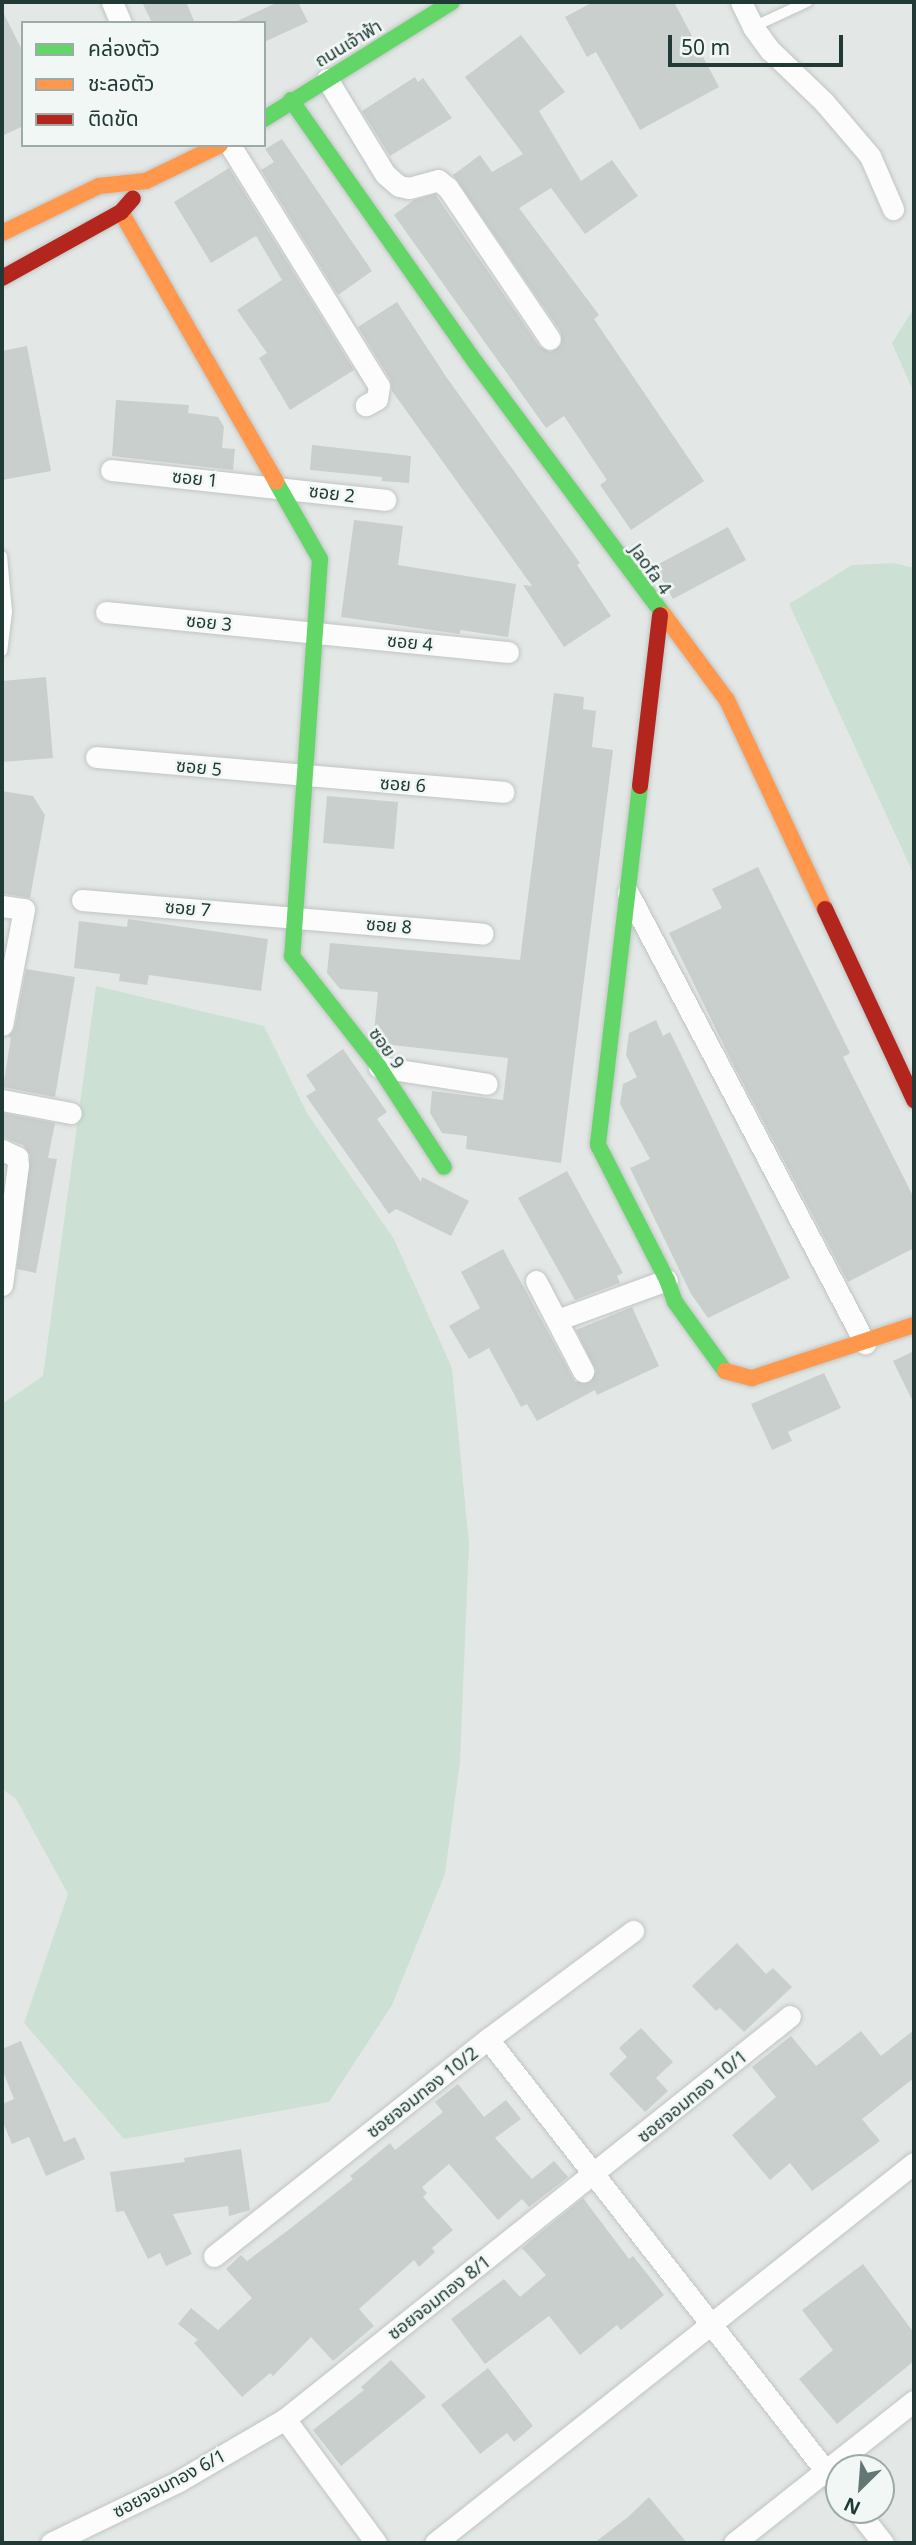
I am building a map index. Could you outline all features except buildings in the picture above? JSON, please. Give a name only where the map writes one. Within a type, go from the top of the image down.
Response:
[{"type":"street","points":[[112,2],[120,21]]},
{"type":"street","name":"ถนนเจ้าฟ้า","points":[[266,118],[452,2]]},
{"type":"street","points":[[741,2],[753,27],[770,50],[824,102],[870,156],[893,209]]},
{"type":"street","points":[[327,79],[386,174],[399,186],[409,188],[438,180],[448,188],[550,340]]},
{"type":"street","name":"Jaofa 4","points":[[291,100],[475,363],[660,615],[727,700],[914,1100]]},
{"type":"street","points":[[2,278],[121,212],[146,181],[181,154],[211,147]]},
{"type":"street","points":[[231,147],[380,386],[377,399],[366,405]]},
{"type":"street","points":[[2,233],[99,186],[146,181]]},
{"type":"street","points":[[121,212],[320,559],[312,632],[294,917]]},
{"type":"street","name":"ซอย 1","points":[[111,470],[279,486]]},
{"type":"street","name":"ซอย 2","points":[[279,486],[385,500]]},
{"type":"street","name":"ซอย 3","points":[[106,612],[312,632]]},
{"type":"street","points":[[660,615],[598,1145],[667,1280],[675,1302],[724,1371],[752,1378],[914,1325]]},
{"type":"street","name":"ซอย 4","points":[[312,632],[508,652]]},
{"type":"street","name":"ซอย 5","points":[[96,757],[302,777]]},
{"type":"street","name":"ซอย 6","points":[[302,777],[503,792]]},
{"type":"street","points":[[628,893],[865,1343]]},
{"type":"street","name":"ซอย 7","points":[[82,900],[294,917]]},
{"type":"street","points":[[2,906],[24,909],[2,1025]]},
{"type":"street","name":"ซอย 8","points":[[294,917],[483,934]]},
{"type":"street","name":"ซอย 9","points":[[294,917],[292,957],[379,1067],[444,1167]]},
{"type":"street","points":[[379,1067],[487,1084]]},
{"type":"street","points":[[2,1100],[71,1113]]},
{"type":"street","points":[[2,1150],[17,1157],[18,1165],[2,1285]]},
{"type":"street","points":[[557,1320],[667,1280]]},
{"type":"street","points":[[536,1281],[583,1371]]},
{"type":"street","name":"ซอยจอมทอง 10/2","points":[[215,2256],[488,2039],[633,1931]]},
{"type":"street","name":"ซอยจอมทอง 10/1","points":[[594,2175],[790,2016]]},
{"type":"street","points":[[488,2039],[825,2470]]},
{"type":"street","points":[[435,2543],[712,2326],[914,2163]]},
{"type":"street","name":"ซอยจอมทอง 8/1","points":[[285,2419],[594,2175]]},
{"type":"street","points":[[858,2454],[914,2401]]},
{"type":"street","points":[[285,2419],[376,2543]]},
{"type":"street","name":"ซอยจอมทอง 6/1","points":[[51,2543],[180,2481],[285,2419]]},
{"type":"street","points":[[734,2543],[825,2484]]},
{"type":"street","points":[[868,2524],[883,2543]]},
{"type":"lane","points":[[753,27],[807,2]]},
{"type":"lane","points":[[2,556],[7,612],[2,651]]},
{"type":"green space","points":[[914,308],[914,393],[892,343]]},
{"type":"green space","points":[[894,563],[914,568],[914,875],[789,604],[852,565]]},
{"type":"green space","points":[[96,986],[264,1026],[307,1113],[394,1239],[452,1368],[469,1543],[460,1762],[445,1874],[392,2005],[329,2102],[124,2139],[24,2023],[68,1894],[16,1799],[2,1789],[2,1404],[43,1376]]},
{"type":"traffic: fast","points":[[266,118],[452,2]]},
{"type":"traffic: fast","points":[[291,100],[476,363],[664,615]]},
{"type":"traffic: fast","points":[[276,482],[320,559],[292,956],[379,1067],[444,1167]]},
{"type":"traffic: fast","points":[[640,786],[598,1145],[667,1280],[675,1302],[725,1371]]},
{"type":"traffic: slow","points":[[2,233],[99,186],[146,181],[216,147]]},
{"type":"traffic: slow","points":[[121,212],[276,482]]},
{"type":"traffic: slow","points":[[664,615],[727,700],[825,909]]},
{"type":"traffic: slow","points":[[725,1371],[752,1378],[914,1325]]},
{"type":"traffic: jam","points":[[2,278],[121,212],[133,198]]},
{"type":"traffic: jam","points":[[640,786],[660,615]]},
{"type":"traffic: jam","points":[[825,909],[914,1100]]}]
